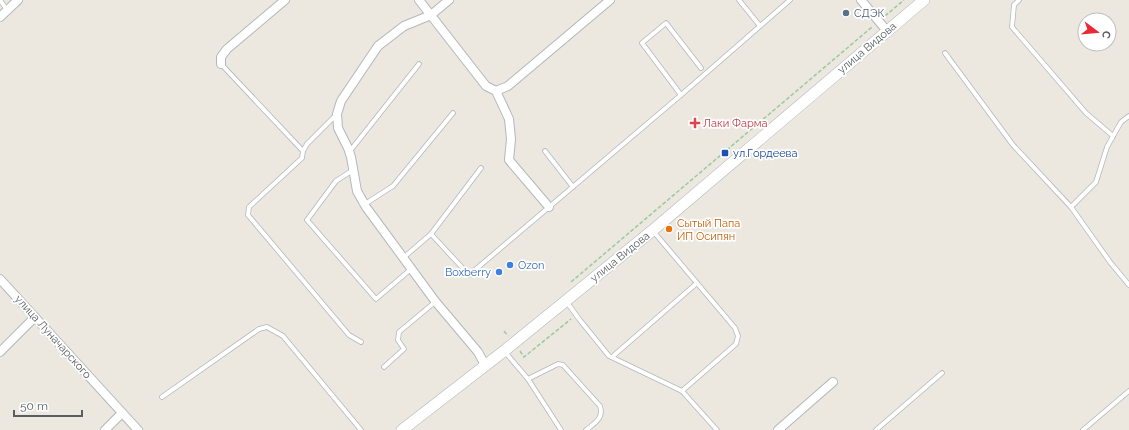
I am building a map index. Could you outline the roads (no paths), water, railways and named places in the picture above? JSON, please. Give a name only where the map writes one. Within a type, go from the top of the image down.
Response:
[{"type":"street","points":[[0,17],[18,0]]},
{"type":"street","points":[[221,64],[221,57],[227,50],[285,0]]},
{"type":"street","points":[[419,0],[486,86],[496,91],[509,119],[511,139],[509,160],[549,207]]},
{"type":"street","points":[[449,0],[431,15],[404,26],[378,46],[341,101],[336,114],[338,128],[349,151],[357,191],[364,205],[435,301],[478,352],[485,365]]},
{"type":"street","points":[[496,91],[508,86],[610,0]]},
{"type":"street","points":[[861,0],[887,31]]},
{"type":"street","name":"улица Видова","points":[[402,430],[504,351],[653,230],[924,0]]},
{"type":"street","name":"улица Луначарского","points":[[0,279],[138,430]]},
{"type":"street","points":[[0,352],[35,317]]},
{"type":"street","points":[[778,430],[833,382]]},
{"type":"street","points":[[105,430],[122,413]]},
{"type":"lane","points":[[0,0],[8,10]]},
{"type":"lane","points":[[739,0],[760,26]]},
{"type":"lane","points":[[431,234],[469,275],[681,95],[790,0]]},
{"type":"lane","points":[[1019,0],[1014,5],[1012,27],[1086,113],[1113,136]]},
{"type":"lane","points":[[681,95],[642,44],[666,24],[701,68]]},
{"type":"lane","points":[[945,53],[1013,145],[1071,207],[1110,262],[1129,285]]},
{"type":"lane","points":[[221,64],[303,151]]},
{"type":"lane","points":[[349,151],[419,64]]},
{"type":"lane","points":[[364,205],[393,186],[453,113]]},
{"type":"lane","points":[[336,114],[307,144],[303,151],[302,158],[249,207],[248,216],[349,334],[360,342]]},
{"type":"lane","points":[[1071,207],[1096,182],[1107,147],[1121,122],[1129,116]]},
{"type":"lane","points":[[545,151],[573,187]]},
{"type":"lane","points":[[403,258],[431,234],[481,168]]},
{"type":"lane","points":[[353,170],[336,181],[307,220],[376,299],[411,269]]},
{"type":"lane","points":[[653,230],[735,328],[738,336],[736,344],[682,391]]},
{"type":"lane","points":[[612,357],[697,282]]},
{"type":"lane","points":[[384,367],[404,349],[398,340],[399,332],[435,301]]},
{"type":"lane","points":[[566,301],[609,356],[682,391],[716,430]]},
{"type":"lane","points":[[162,397],[259,329],[267,327],[283,336],[362,430]]},
{"type":"lane","points":[[504,351],[528,379],[561,430]]},
{"type":"lane","points":[[528,379],[558,364],[563,365],[600,406],[602,411],[600,418],[586,430]]},
{"type":"lane","points":[[876,430],[942,373]]},
{"type":"lane","points":[[1083,430],[1129,391]]},
{"type":"place","name":"СДЭК","points":[[846,13]]},
{"type":"place","name":"Лаки Фарма","points":[[695,123]]},
{"type":"place","name":"ул.Гордеева","points":[[725,153]]},
{"type":"place","name":"Сытый Папа ИП Осипян","points":[[669,229]]},
{"type":"place","name":"Ozon","points":[[510,265]]},
{"type":"place","name":"Boxberry","points":[[499,272]]}]
